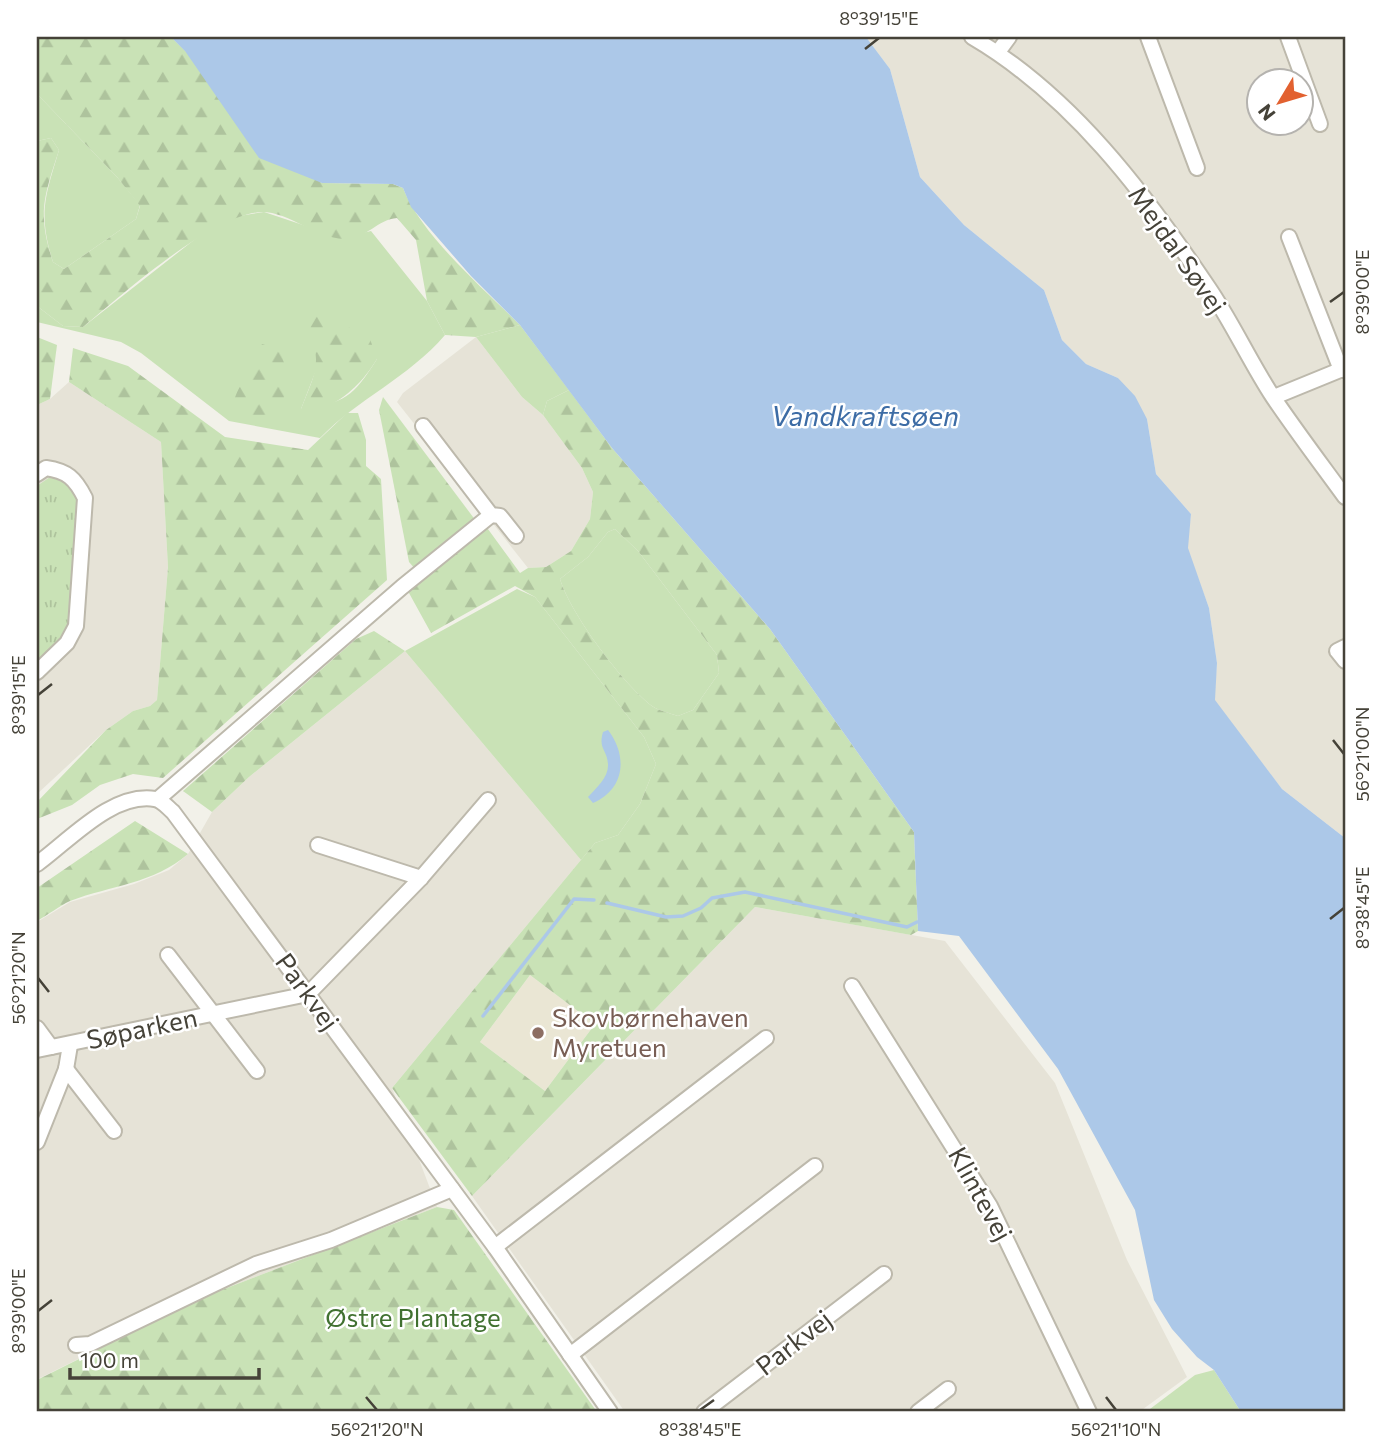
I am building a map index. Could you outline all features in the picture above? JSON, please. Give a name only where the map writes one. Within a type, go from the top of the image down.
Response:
[{"type":"street","name":"Mejdal Søvej","points":[[971,37],[998,52],[1063,105],[1108,154],[1209,288],[1274,397],[1345,497]]},
{"type":"street","points":[[998,52],[1009,37]]},
{"type":"street","points":[[1149,37],[1197,168]]},
{"type":"street","points":[[1288,37],[1320,124]]},
{"type":"street","points":[[1274,397],[1343,369],[1289,237]]},
{"type":"street","points":[[423,426],[491,515]]},
{"type":"street","points":[[37,474],[46,468],[64,471],[77,481],[85,498],[76,626],[67,643],[37,672]]},
{"type":"street","points":[[37,845],[41,861],[111,808],[137,799],[158,799],[402,587],[491,515],[500,516],[516,536]]},
{"type":"street","points":[[1345,647],[1337,651],[1345,662]]},
{"type":"street","name":"Parkvej","points":[[158,799],[173,812],[495,1247],[610,1412]]},
{"type":"street","points":[[308,994],[421,878],[488,800]]},
{"type":"street","points":[[318,845],[421,878]]},
{"type":"street","name":"Søparken","points":[[168,954],[257,1071]]},
{"type":"street","name":"Klintevej","points":[[852,986],[984,1194],[1089,1412]]},
{"type":"street","name":"Søparken","points":[[37,1028],[44,1049],[308,994]]},
{"type":"street","points":[[495,1247],[766,1038]]},
{"type":"street","name":"Søparken","points":[[37,1142],[66,1069],[70,1045]]},
{"type":"street","name":"Søparken","points":[[66,1069],[114,1130]]},
{"type":"street","points":[[570,1355],[815,1166]]},
{"type":"street","points":[[76,1345],[90,1344],[256,1264],[331,1240],[452,1189]]},
{"type":"street","name":"Parkvej","points":[[704,1412],[884,1274]]},
{"type":"street","points":[[918,1412],[948,1389]]},
{"type":"shaded area","points":[[866,37],[1345,37],[1345,838],[1282,789],[1214,700],[1217,663],[1209,608],[1187,548],[1191,514],[1156,474],[1147,419],[1118,378],[1086,364],[1062,340],[1044,290],[964,225],[920,177],[890,69]]},
{"type":"shaded area","points":[[476,337],[522,397],[543,415],[582,468],[593,492],[590,519],[571,551],[546,567],[528,568],[397,402],[403,393]]},
{"type":"shaded area","points":[[69,382],[161,442],[168,567],[157,700],[150,706],[133,711],[106,730],[37,794],[37,405],[50,399]]},
{"type":"shaded area","points":[[405,651],[581,860],[392,1088],[437,1207],[201,1298],[38,1379],[37,922],[70,902],[134,884],[169,870],[188,854],[212,812],[249,777]]},
{"type":"shaded area","points":[[755,907],[945,941],[1055,1083],[1127,1260],[1187,1377],[1139,1412],[625,1412],[472,1196]]},
{"type":"shaded area","name":"Skovbørnehaven Myretuen","points":[[530,975],[595,1024],[545,1091],[480,1042]]},
{"type":"green space","points":[[37,37],[171,37],[322,183],[393,184],[403,188],[438,243],[520,325],[476,337],[445,335],[427,301],[416,240],[397,218],[358,236],[344,239],[323,234],[282,216],[262,212],[242,216],[194,241],[144,277],[83,327],[63,326],[37,306],[37,141],[51,138],[59,150],[46,193],[44,217],[53,262],[64,269],[136,219],[140,206],[117,177],[37,94]]},
{"type":"green space","points":[[37,94],[117,177],[140,205],[136,219],[64,269],[53,262],[45,218],[47,193],[59,150],[51,138],[37,141]]},
{"type":"green space","points":[[264,212],[342,238],[371,231],[427,301],[445,335],[416,363],[350,411],[320,438],[229,421],[141,353],[121,342],[37,322],[37,306],[63,326],[83,327],[208,229],[239,216]],"holes":[[[314,340],[377,359],[361,382],[346,396],[328,404],[301,409],[318,365]]]},
{"type":"green space","points":[[305,308],[329,316],[370,339],[377,359],[348,393],[309,415],[301,409],[314,374],[316,354],[300,320]]},
{"type":"green space","points":[[520,325],[569,390],[547,401],[543,415],[522,397],[476,337]]},
{"type":"green space","points":[[37,337],[57,345],[50,399],[37,405]]},
{"type":"green space","points":[[262,344],[280,349],[290,383],[279,409],[254,420],[231,412],[239,387]]},
{"type":"green space","points":[[73,348],[128,366],[225,437],[308,450],[347,413],[358,413],[366,440],[366,466],[381,479],[387,580],[163,778],[133,774],[100,785],[72,805],[37,819],[37,802],[106,730],[133,711],[150,706],[157,700],[168,567],[161,442],[69,382]]},
{"type":"green space","points":[[569,390],[612,448],[770,629],[914,832],[918,931],[911,935],[755,907],[472,1196],[392,1088],[595,843],[618,835],[640,804],[656,764],[644,737],[535,597],[515,586],[431,633],[409,593],[410,586],[485,525],[520,573],[528,568],[546,567],[571,551],[590,519],[593,492],[582,468],[543,415],[547,401]],"holes":[[[615,529],[638,551],[717,655],[719,673],[693,710],[678,716],[652,706],[627,682],[586,628],[560,579],[588,557],[608,532]],[[530,975],[595,1024],[545,1091],[480,1042]]]},
{"type":"green space","points":[[383,397],[476,521],[416,570],[409,562],[379,410]]},
{"type":"green space","points":[[59,476],[66,479],[77,494],[72,612],[65,636],[37,667],[37,486],[50,477]]},
{"type":"green space","points":[[615,529],[638,551],[717,655],[719,673],[693,710],[678,716],[652,706],[627,682],[586,628],[560,579],[588,557],[608,532]]},
{"type":"green space","points":[[517,589],[535,597],[644,737],[656,764],[640,804],[618,835],[595,843],[581,860],[405,651]]},
{"type":"green space","points":[[374,631],[405,651],[249,777],[212,812],[183,791],[356,639]]},
{"type":"green space","points":[[135,821],[188,854],[161,872],[70,901],[37,921],[37,888]]},
{"type":"green space","name":"Østre Plantage","points":[[437,1207],[454,1210],[597,1412],[37,1412],[37,1380],[201,1298]]},
{"type":"green space","points":[[1214,1370],[1241,1412],[1146,1412],[1195,1375]]},
{"type":"water","name":"Vandkraftsøen","points":[[171,37],[866,37],[890,69],[920,177],[964,225],[1044,290],[1062,340],[1086,364],[1118,378],[1135,396],[1147,419],[1156,474],[1191,514],[1188,548],[1209,608],[1217,663],[1215,700],[1282,789],[1345,838],[1345,1412],[1241,1412],[1214,1370],[1197,1357],[1172,1329],[1154,1300],[1135,1210],[1058,1069],[959,936],[918,931],[914,832],[770,629],[612,448],[520,325],[471,276],[411,207],[403,188],[393,184],[322,183],[259,158],[185,51]]},
{"type":"water","points":[[608,730],[619,750],[620,771],[612,789],[593,803],[588,797],[608,769],[602,742],[603,732]]},
{"type":"waterway","points":[[607,903],[666,917],[683,916],[701,908],[712,898],[745,892],[907,927],[917,922]]},
{"type":"waterway","points":[[483,1016],[574,899],[594,900]]},
{"type":"place","name":"Skovbørnehaven Myretuen","points":[[538,1033]]}]
